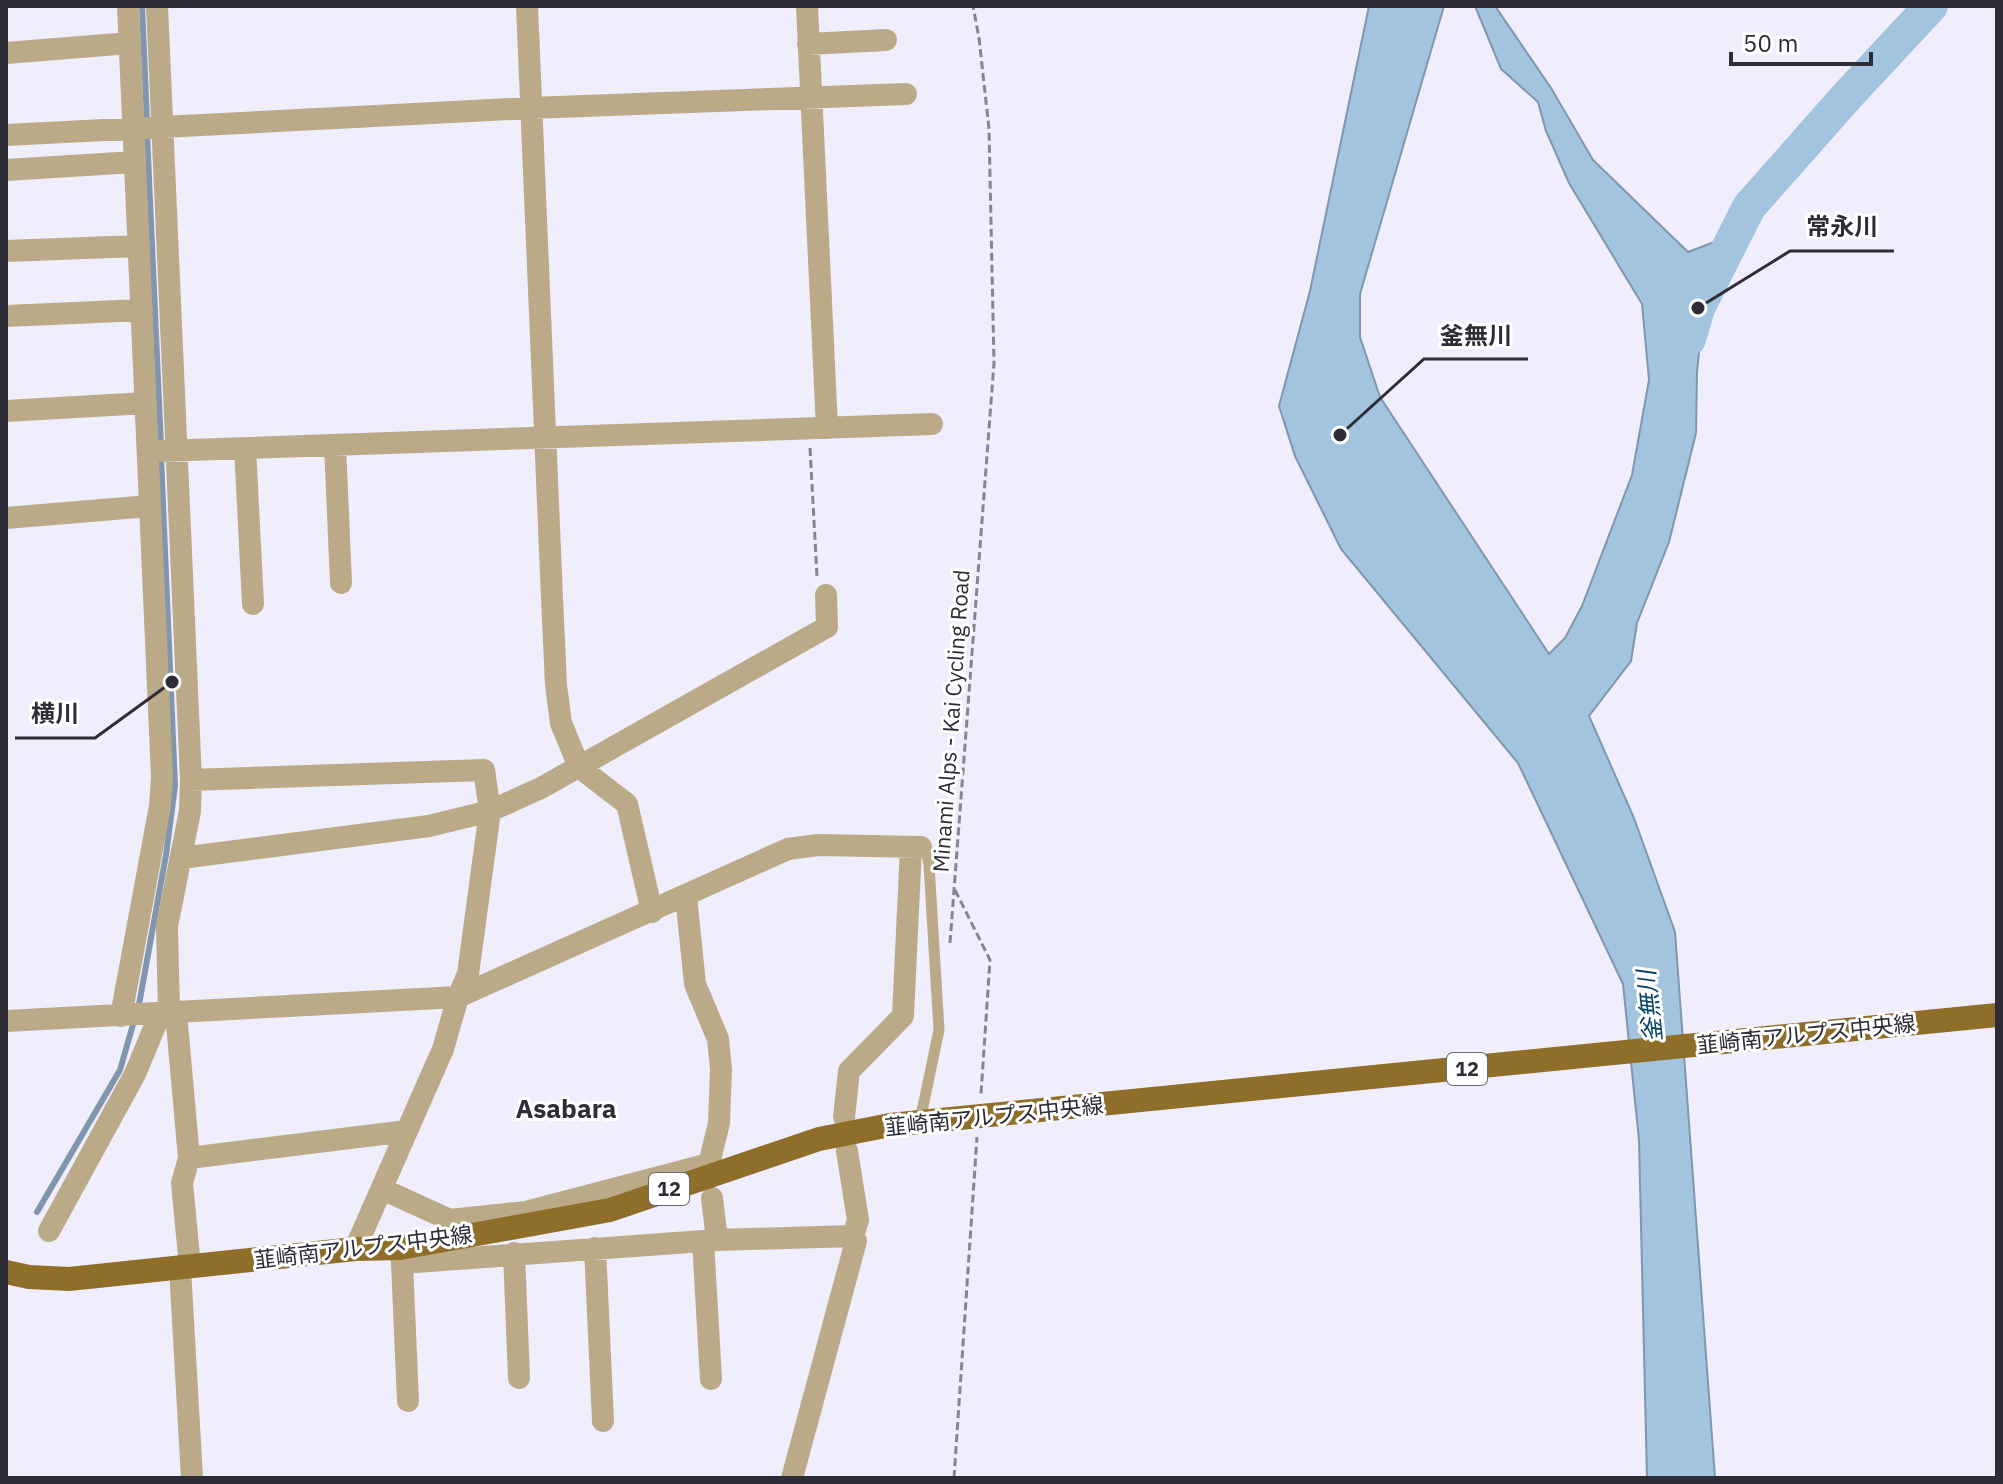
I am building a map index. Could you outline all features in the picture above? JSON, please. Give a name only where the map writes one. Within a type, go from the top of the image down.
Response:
[{"type":"main road","name":"韮崎南アルプス中央線","points":[[6,1272],[29,1277],[69,1279],[355,1249],[401,1255],[610,1210],[819,1139],[928,1121],[1997,1015]]},
{"type":"street","points":[[124,1016],[160,806],[162,777],[128,6]]},
{"type":"street","points":[[157,6],[191,780],[190,811],[167,926],[164,1013],[189,1158],[182,1183],[192,1478]]},
{"type":"street","points":[[527,6],[556,685],[561,723],[579,767],[627,804],[652,912]]},
{"type":"street","points":[[807,6],[818,428]]},
{"type":"street","points":[[808,44],[886,40]]},
{"type":"street","points":[[6,53],[130,43]]},
{"type":"street","points":[[6,135],[531,108],[906,94]]},
{"type":"street","points":[[6,170],[135,162]]},
{"type":"street","points":[[6,251],[139,246]]},
{"type":"street","points":[[6,316],[142,310]]},
{"type":"street","points":[[6,411],[146,403]]},
{"type":"street","points":[[148,452],[932,424]]},
{"type":"street","points":[[335,445],[341,583]]},
{"type":"street","points":[[245,448],[253,604]]},
{"type":"street","points":[[6,518],[150,506]]},
{"type":"street","points":[[181,858],[429,826],[490,811],[541,788],[827,627],[826,595]]},
{"type":"street","points":[[191,780],[484,770],[490,811],[468,974],[443,1049],[355,1249]]},
{"type":"street","points":[[6,1021],[458,997],[788,849],[818,845],[916,847],[903,1016],[849,1071],[844,1117]]},
{"type":"street","points":[[382,1189],[450,1220],[526,1212],[709,1164],[719,1123],[721,1069],[718,1039],[695,984],[686,896]]},
{"type":"street","points":[[49,1231],[135,1074],[164,1013]]},
{"type":"street","points":[[189,1158],[407,1131]]},
{"type":"street","points":[[792,1478],[856,1241],[853,1236],[858,1220],[847,1151]]},
{"type":"street","points":[[711,1379],[712,1198]]},
{"type":"street","points":[[408,1401],[401,1255],[514,1253],[710,1240],[853,1236]]},
{"type":"street","points":[[595,1248],[603,1421]]},
{"type":"street","points":[[514,1253],[519,1378]]},
{"type":"lane","points":[[916,847],[927,853],[929,865],[939,1030],[928,1121]]},
{"type":"path","name":"Minami Alps - Kai Cycling Road","points":[[973,6],[989,129],[994,363],[954,887],[990,960],[980,1102]]},
{"type":"path","points":[[818,428],[818,589],[826,595]]},
{"type":"path","points":[[954,1478],[977,1133]]},
{"type":"water","points":[[1369,6],[1444,6],[1360,294],[1360,337],[1380,397],[1549,654],[1565,638],[1582,606],[1632,475],[1649,380],[1642,304],[1569,183],[1546,131],[1538,102],[1501,69],[1475,6],[1495,6],[1551,88],[1593,160],[1688,252],[1735,234],[1705,294],[1697,372],[1696,433],[1669,542],[1637,623],[1631,661],[1589,716],[1634,818],[1675,932],[1715,1478],[1647,1478],[1639,1140],[1623,984],[1518,763],[1341,549],[1295,456],[1279,406],[1310,291]]},
{"type":"waterway","points":[[142,6],[147,122]]},
{"type":"waterway","points":[[1689,339],[1698,308],[1749,207],[1931,6]]},
{"type":"waterway","points":[[147,133],[161,446]]},
{"type":"waterway","points":[[138,1010],[175,786],[161,457]]},
{"type":"waterway","points":[[37,1212],[120,1070],[134,1021]]},
{"type":"place","name":"常永川","points":[[1698,308]]},
{"type":"place","name":"釜無川","points":[[1340,435]]},
{"type":"place","name":"横川","points":[[172,682]]},
{"type":"district","name":"Asabara","points":[[566,1109]]}]
